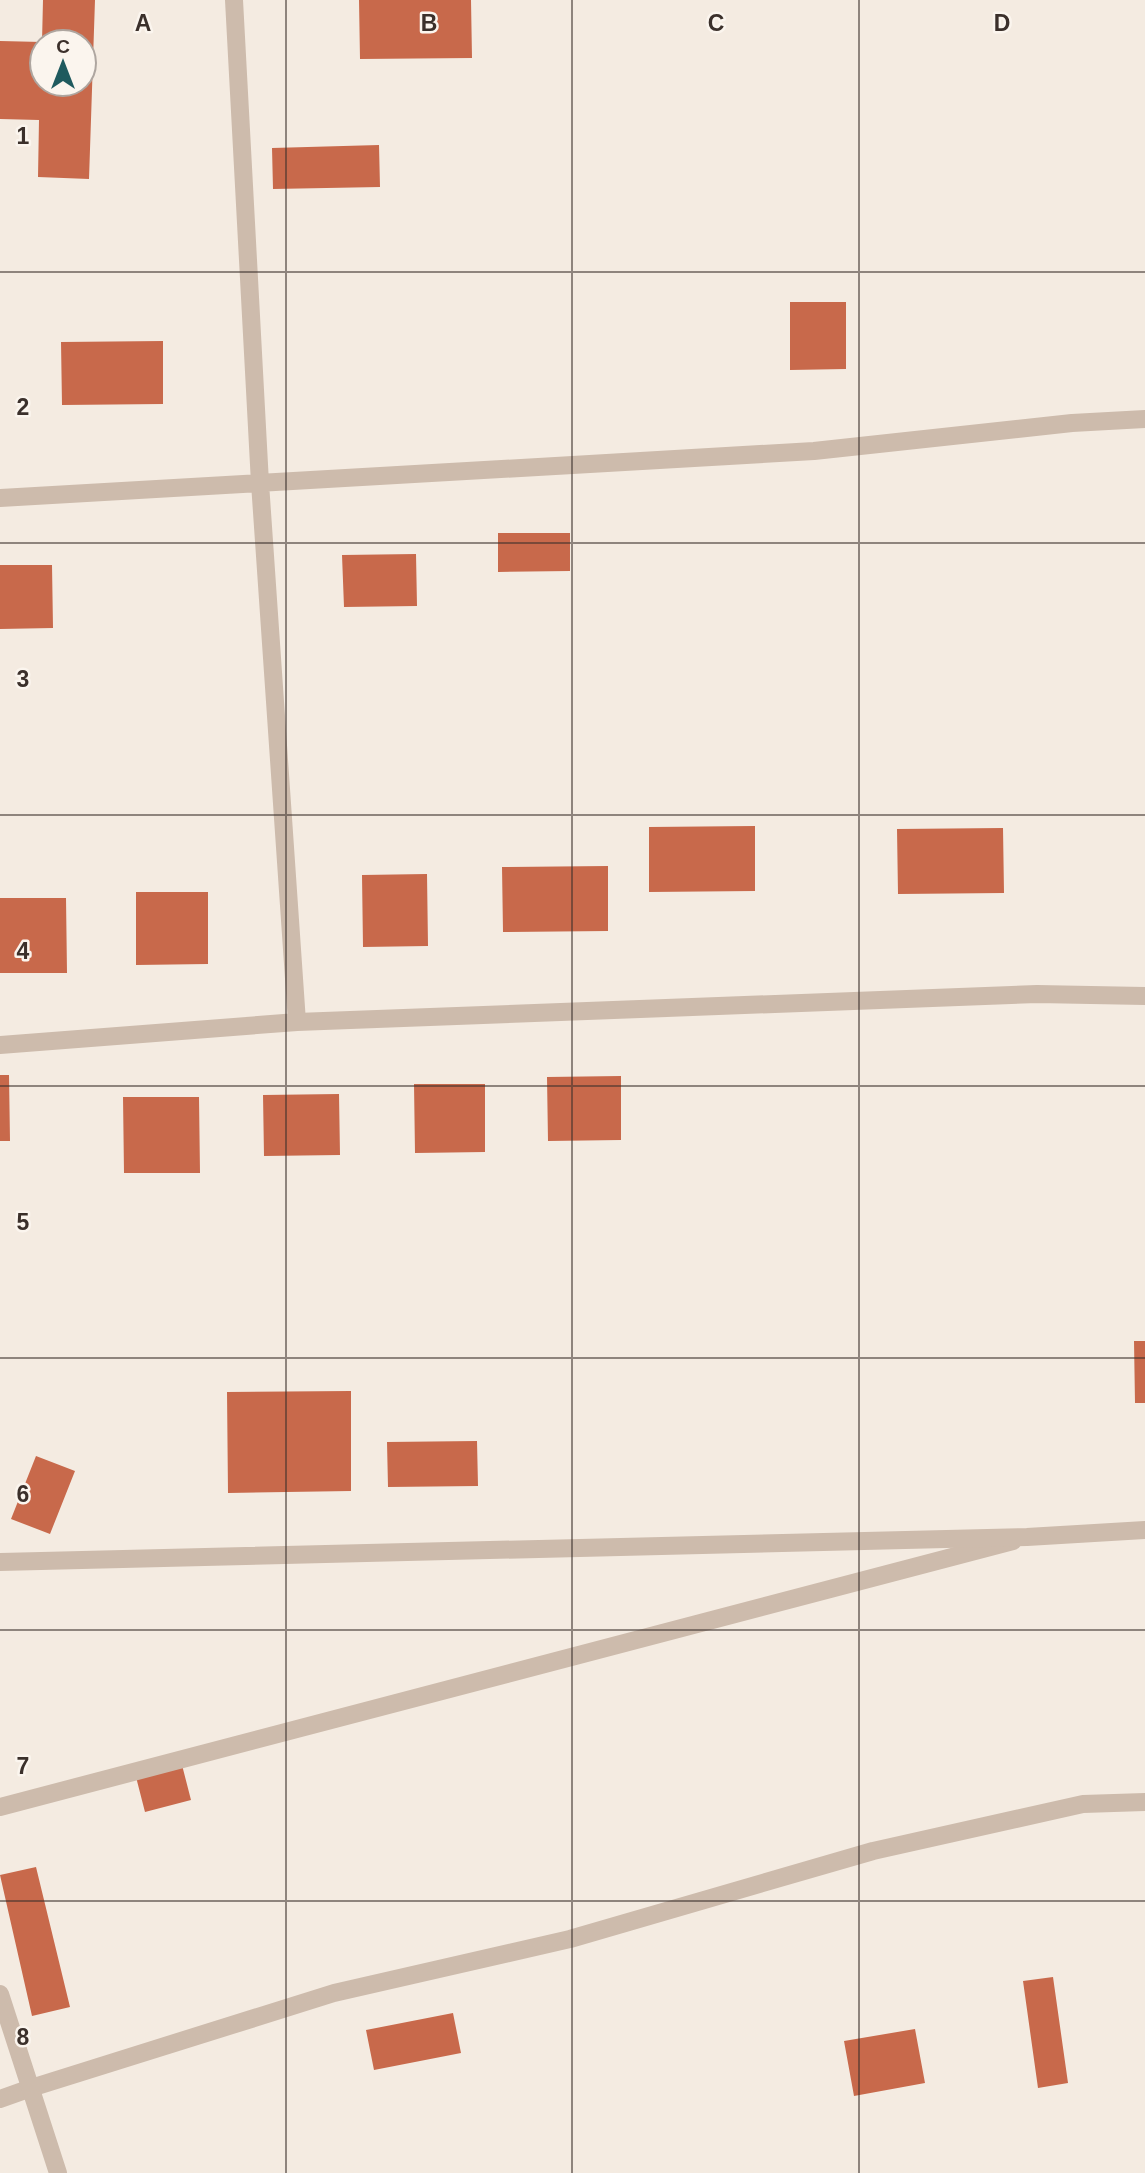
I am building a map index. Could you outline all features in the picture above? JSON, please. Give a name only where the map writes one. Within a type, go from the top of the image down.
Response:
[{"type":"street","points":[[234,0],[260,483],[297,1022]]},
{"type":"street","points":[[0,498],[814,451],[1072,423],[1145,419]]},
{"type":"street","points":[[0,1045],[297,1022],[1037,994],[1145,996]]},
{"type":"street","points":[[0,1562],[1027,1537],[1145,1530]]},
{"type":"street","points":[[0,1807],[1027,1537]]},
{"type":"street","points":[[0,2099],[334,1993],[569,1939],[873,1851],[1083,1804],[1145,1802]]},
{"type":"street","points":[[0,1994],[58,2173]]},
{"type":"building","points":[[43,0],[95,0],[94,28],[42,28]]},
{"type":"building","points":[[359,0],[471,0],[472,58],[360,59]]},
{"type":"building","points":[[0,41],[28,42],[28,98],[92,98],[89,179],[38,177],[39,120],[0,119]]},
{"type":"building","points":[[379,145],[380,187],[273,189],[272,148]]},
{"type":"building","points":[[790,302],[846,302],[846,369],[790,370]]},
{"type":"building","points":[[163,341],[163,404],[62,405],[61,342]]},
{"type":"building","points":[[498,533],[570,533],[570,571],[498,572]]},
{"type":"building","points":[[416,554],[417,606],[344,607],[342,555]]},
{"type":"building","points":[[0,565],[52,565],[53,628],[0,629]]},
{"type":"building","points":[[755,826],[755,891],[649,892],[649,827]]},
{"type":"building","points":[[1003,828],[1004,893],[898,894],[897,829]]},
{"type":"building","points":[[608,866],[608,931],[503,932],[502,867]]},
{"type":"building","points":[[427,874],[428,946],[363,947],[362,875]]},
{"type":"building","points":[[136,892],[208,892],[208,964],[136,965]]},
{"type":"building","points":[[0,898],[66,898],[67,973],[0,973]]},
{"type":"building","points":[[0,1075],[9,1075],[10,1141],[0,1141]]},
{"type":"building","points":[[621,1076],[621,1140],[548,1141],[547,1077]]},
{"type":"building","points":[[414,1084],[485,1084],[485,1152],[415,1153]]},
{"type":"building","points":[[339,1094],[340,1155],[264,1156],[263,1095]]},
{"type":"building","points":[[123,1097],[199,1097],[200,1173],[124,1173]]},
{"type":"building","points":[[1134,1341],[1145,1341],[1145,1403],[1135,1403]]},
{"type":"building","points":[[351,1391],[351,1491],[228,1493],[227,1392]]},
{"type":"building","points":[[477,1441],[478,1486],[388,1487],[387,1442]]},
{"type":"building","points":[[36,1456],[75,1471],[50,1534],[11,1519]]},
{"type":"building","points":[[182,1765],[191,1800],[145,1812],[136,1777]]},
{"type":"building","points":[[36,1867],[70,2007],[32,2016],[0,1875]]},
{"type":"building","points":[[1053,1977],[1068,2083],[1038,2088],[1023,1981]]},
{"type":"building","points":[[453,2013],[461,2053],[374,2070],[366,2030]]},
{"type":"building","points":[[915,2029],[925,2083],[854,2096],[844,2041]]}]
